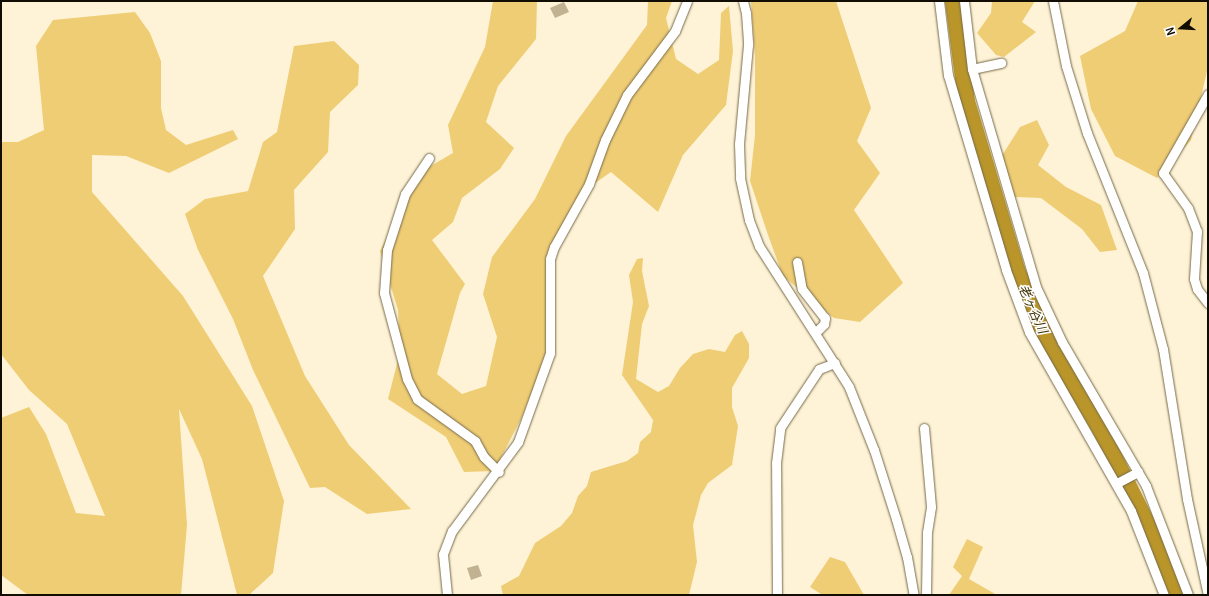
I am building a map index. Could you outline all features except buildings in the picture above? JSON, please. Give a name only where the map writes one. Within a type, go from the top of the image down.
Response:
[{"type":"street","points":[[447,595],[443,554],[452,531],[498,472],[518,442],[550,352],[550,259],[554,247],[589,184],[605,140],[627,95],[675,32],[687,1]]},
{"type":"street","points":[[743,1],[746,13],[748,46],[739,144],[740,171],[749,220],[759,246],[816,332],[849,387],[874,450],[907,556],[914,595],[928,595],[927,532],[931,507],[924,428]]},
{"type":"street","points":[[940,1],[948,75],[1006,270],[1030,332],[1117,483],[1164,595]]},
{"type":"street","points":[[964,1],[972,69],[1036,287],[1062,342],[1138,472],[1175,557],[1188,595]]},
{"type":"street","points":[[1053,1],[1066,66],[1087,133],[1145,281],[1163,349],[1187,499],[1208,595]]},
{"type":"street","points":[[972,69],[1001,63]]},
{"type":"street","points":[[1208,94],[1163,173],[1188,208],[1196,231],[1194,279],[1197,289],[1208,303]]},
{"type":"street","points":[[429,158],[405,194],[387,250],[384,293],[407,379],[417,398],[475,441],[484,457],[498,472]]},
{"type":"street","points":[[797,262],[802,289],[825,318],[824,324],[816,332]]},
{"type":"street","points":[[777,595],[776,463],[780,428],[819,369],[835,363]]},
{"type":"street","points":[[1117,483],[1138,472]]},
{"type":"shaded area","points":[[493,1],[537,1],[536,39],[498,86],[486,122],[514,148],[500,169],[462,198],[453,222],[432,240],[465,284],[460,293],[437,374],[462,394],[486,386],[497,337],[483,294],[492,257],[535,199],[566,136],[647,25],[648,1],[672,1],[666,18],[676,59],[698,74],[719,60],[721,13],[729,6],[733,51],[726,105],[683,155],[658,212],[611,172],[588,188],[547,256],[548,351],[521,419],[494,471],[464,472],[446,437],[388,399],[400,352],[398,310],[380,251],[422,171],[453,153],[448,125],[485,47]]},
{"type":"shaded area","points":[[751,1],[836,1],[871,108],[857,141],[880,173],[854,210],[903,283],[860,322],[834,318],[783,276],[768,235],[750,181],[755,135],[755,55]]},
{"type":"shaded area","points":[[992,1],[1035,1],[1022,22],[1036,32],[1004,57],[996,55],[977,33],[991,13]]},
{"type":"shaded area","points":[[1138,1],[1208,1],[1208,67],[1191,140],[1157,178],[1115,156],[1091,109],[1080,56],[1125,31]]},
{"type":"shaded area","points":[[135,12],[150,33],[161,61],[161,108],[166,130],[186,145],[233,130],[238,139],[169,173],[126,156],[92,155],[92,192],[183,296],[252,406],[284,501],[273,573],[249,595],[237,595],[202,459],[179,409],[187,525],[181,595],[28,595],[1,575],[1,418],[29,407],[46,434],[76,513],[105,516],[67,424],[29,390],[1,354],[1,142],[18,142],[44,130],[36,46],[53,20]]},
{"type":"shaded area","points":[[334,41],[359,65],[358,85],[330,112],[328,152],[294,190],[295,229],[263,276],[305,376],[349,445],[411,509],[367,514],[325,487],[310,488],[253,370],[233,319],[198,250],[185,214],[205,199],[248,191],[263,142],[277,132],[294,46]]},
{"type":"shaded area","points":[[1037,120],[1049,145],[1038,165],[1066,187],[1101,205],[1117,250],[1100,252],[1082,229],[1041,198],[1013,197],[1001,157],[1020,127]]},
{"type":"shaded area","points":[[643,258],[642,271],[649,306],[642,324],[636,379],[658,392],[669,386],[680,368],[693,354],[709,349],[725,352],[735,335],[742,331],[749,344],[749,358],[732,388],[732,407],[738,426],[732,465],[708,483],[701,495],[693,525],[697,562],[689,595],[503,595],[501,586],[519,576],[535,543],[561,526],[572,513],[578,496],[587,486],[591,472],[627,461],[638,453],[640,442],[651,432],[653,420],[622,375],[633,302],[629,275],[637,259]]},
{"type":"shaded area","points":[[967,539],[983,547],[969,579],[997,595],[949,595],[962,576],[953,567]]},
{"type":"shaded area","points":[[830,557],[845,562],[864,595],[821,594],[810,587]]},
{"type":"waterway","name":"老ヶ谷川","points":[[953,1],[966,101],[1016,269],[1044,334],[1100,429],[1149,528],[1175,595]]}]
